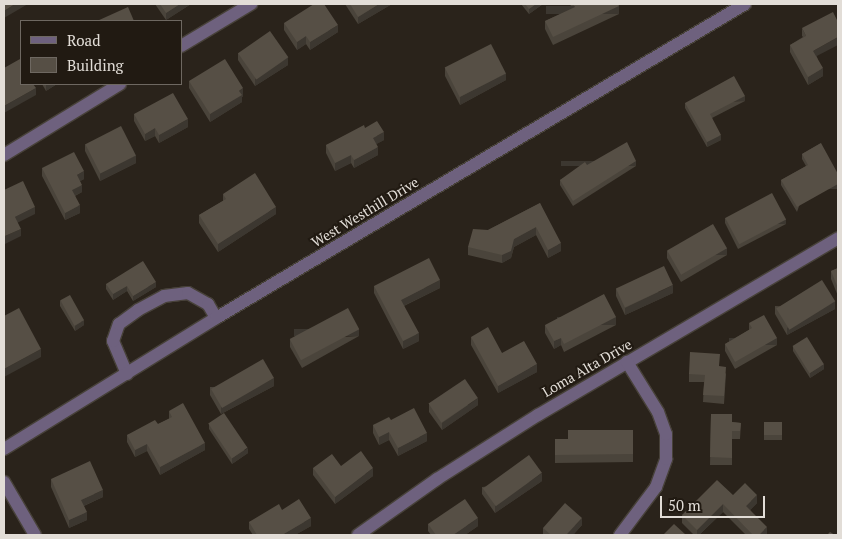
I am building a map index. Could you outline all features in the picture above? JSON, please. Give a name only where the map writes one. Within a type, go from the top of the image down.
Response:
[{"type":"street","points":[[182,45],[251,4]]},
{"type":"street","name":"West Westhill Drive","points":[[4,449],[216,318],[745,4]]},
{"type":"street","points":[[4,155],[118,85]]},
{"type":"street","name":"Loma Alta Drive","points":[[358,535],[438,479],[627,362],[838,238]]},
{"type":"street","points":[[127,374],[113,342],[119,324],[138,310],[164,296],[188,294],[208,304],[216,318]]},
{"type":"street","points":[[620,535],[656,487],[666,459],[666,434],[658,412],[627,362]]},
{"type":"street","points":[[4,482],[35,535]]},
{"type":"building","points":[[4,4],[15,4],[4,11]]},
{"type":"building","points":[[160,4],[180,4],[166,13]]},
{"type":"building","points":[[314,4],[324,4],[338,25],[310,42],[306,36],[297,42],[284,23]]},
{"type":"building","points":[[350,4],[379,4],[358,17]]},
{"type":"building","points":[[525,4],[536,4],[529,9]]},
{"type":"building","points":[[573,4],[618,4],[619,6],[553,37],[545,21],[575,7]]},
{"type":"building","points":[[128,7],[134,20],[99,20]]},
{"type":"building","points":[[833,12],[838,22],[838,37],[813,51],[823,68],[808,77],[790,45],[806,36],[802,28]]},
{"type":"building","points":[[270,31],[288,57],[256,80],[238,53]]},
{"type":"building","points":[[491,44],[506,73],[460,97],[445,68]]},
{"type":"building","points":[[20,59],[20,85],[34,85],[36,88],[4,106],[4,68]]},
{"type":"building","points":[[225,59],[243,88],[239,91],[242,95],[210,114],[189,81]]},
{"type":"building","points":[[734,76],[745,96],[710,114],[721,135],[707,142],[685,103]]},
{"type":"building","points":[[173,93],[188,119],[159,135],[155,128],[145,134],[134,114]]},
{"type":"building","points":[[377,121],[384,132],[373,138],[378,147],[354,160],[351,155],[335,163],[326,145],[364,125],[365,128]]},
{"type":"building","points":[[121,126],[136,155],[100,174],[85,144]]},
{"type":"building","points":[[627,142],[636,161],[573,201],[560,180],[585,162],[587,165]]},
{"type":"building","points":[[821,143],[838,174],[838,184],[797,207],[781,180],[808,165],[802,154]]},
{"type":"building","points":[[74,152],[84,171],[77,175],[82,185],[72,190],[80,205],[65,213],[42,168]]},
{"type":"building","points":[[255,173],[276,207],[218,244],[199,215],[226,199],[223,194]]},
{"type":"building","points":[[23,181],[35,207],[15,217],[21,229],[5,236],[4,190]]},
{"type":"building","points":[[772,193],[786,219],[739,244],[725,218]]},
{"type":"building","points":[[540,203],[561,243],[548,250],[536,227],[514,239],[511,251],[502,255],[468,247],[473,229],[488,230]]},
{"type":"building","points":[[713,224],[727,248],[681,275],[667,250]]},
{"type":"building","points":[[429,258],[440,280],[401,300],[419,333],[403,341],[374,286]]},
{"type":"building","points":[[143,261],[156,282],[133,296],[127,286],[113,294],[106,284]]},
{"type":"building","points":[[664,266],[673,285],[625,307],[616,288]]},
{"type":"building","points":[[838,268],[838,288],[831,271]]},
{"type":"building","points":[[822,280],[835,301],[789,330],[776,309]]},
{"type":"building","points":[[604,294],[616,317],[564,344],[561,338],[554,341],[545,325]]},
{"type":"building","points":[[70,295],[84,320],[74,326],[60,300]]},
{"type":"building","points":[[19,308],[41,349],[4,369],[4,316]]},
{"type":"building","points":[[348,308],[359,329],[301,360],[290,339]]},
{"type":"building","points":[[764,315],[777,338],[735,362],[725,344],[752,328],[749,323]]},
{"type":"building","points":[[488,327],[502,353],[524,341],[537,364],[498,386],[471,337]]},
{"type":"building","points":[[807,337],[824,364],[810,373],[793,346]]},
{"type":"building","points":[[690,352],[720,354],[719,366],[726,367],[724,396],[703,395],[705,375],[689,374]]},
{"type":"building","points":[[263,359],[274,378],[222,408],[211,389]]},
{"type":"building","points":[[465,379],[478,398],[441,423],[429,404]]},
{"type":"building","points":[[183,403],[205,443],[160,467],[147,444],[135,450],[127,435],[155,420],[158,424],[172,417],[169,411]]},
{"type":"building","points":[[414,408],[427,433],[398,448],[389,432],[379,437],[373,425],[389,417],[391,420]]},
{"type":"building","points":[[224,413],[247,448],[232,458],[208,424]]},
{"type":"building","points":[[711,414],[732,414],[732,422],[741,423],[740,431],[732,431],[732,458],[710,457]]},
{"type":"building","points":[[764,422],[782,422],[782,435],[764,435]]},
{"type":"building","points":[[568,430],[633,430],[633,454],[555,455],[555,439],[568,439]]},
{"type":"building","points":[[361,451],[373,468],[335,497],[313,468],[332,454],[341,466]]},
{"type":"building","points":[[529,455],[542,473],[496,506],[483,489]]},
{"type":"building","points":[[90,461],[103,490],[81,500],[87,512],[69,520],[51,479]]},
{"type":"building","points":[[717,480],[733,495],[745,483],[757,495],[746,506],[767,527],[759,535],[753,535],[723,504],[697,530],[682,515]]},
{"type":"building","points":[[299,499],[311,518],[282,535],[257,535],[249,522],[279,504],[282,510]]},
{"type":"building","points":[[465,499],[478,518],[453,535],[436,535],[428,524]]},
{"type":"building","points":[[565,503],[582,518],[566,535],[551,535],[543,528]]},
{"type":"building","points":[[674,524],[686,535],[663,535]]}]
